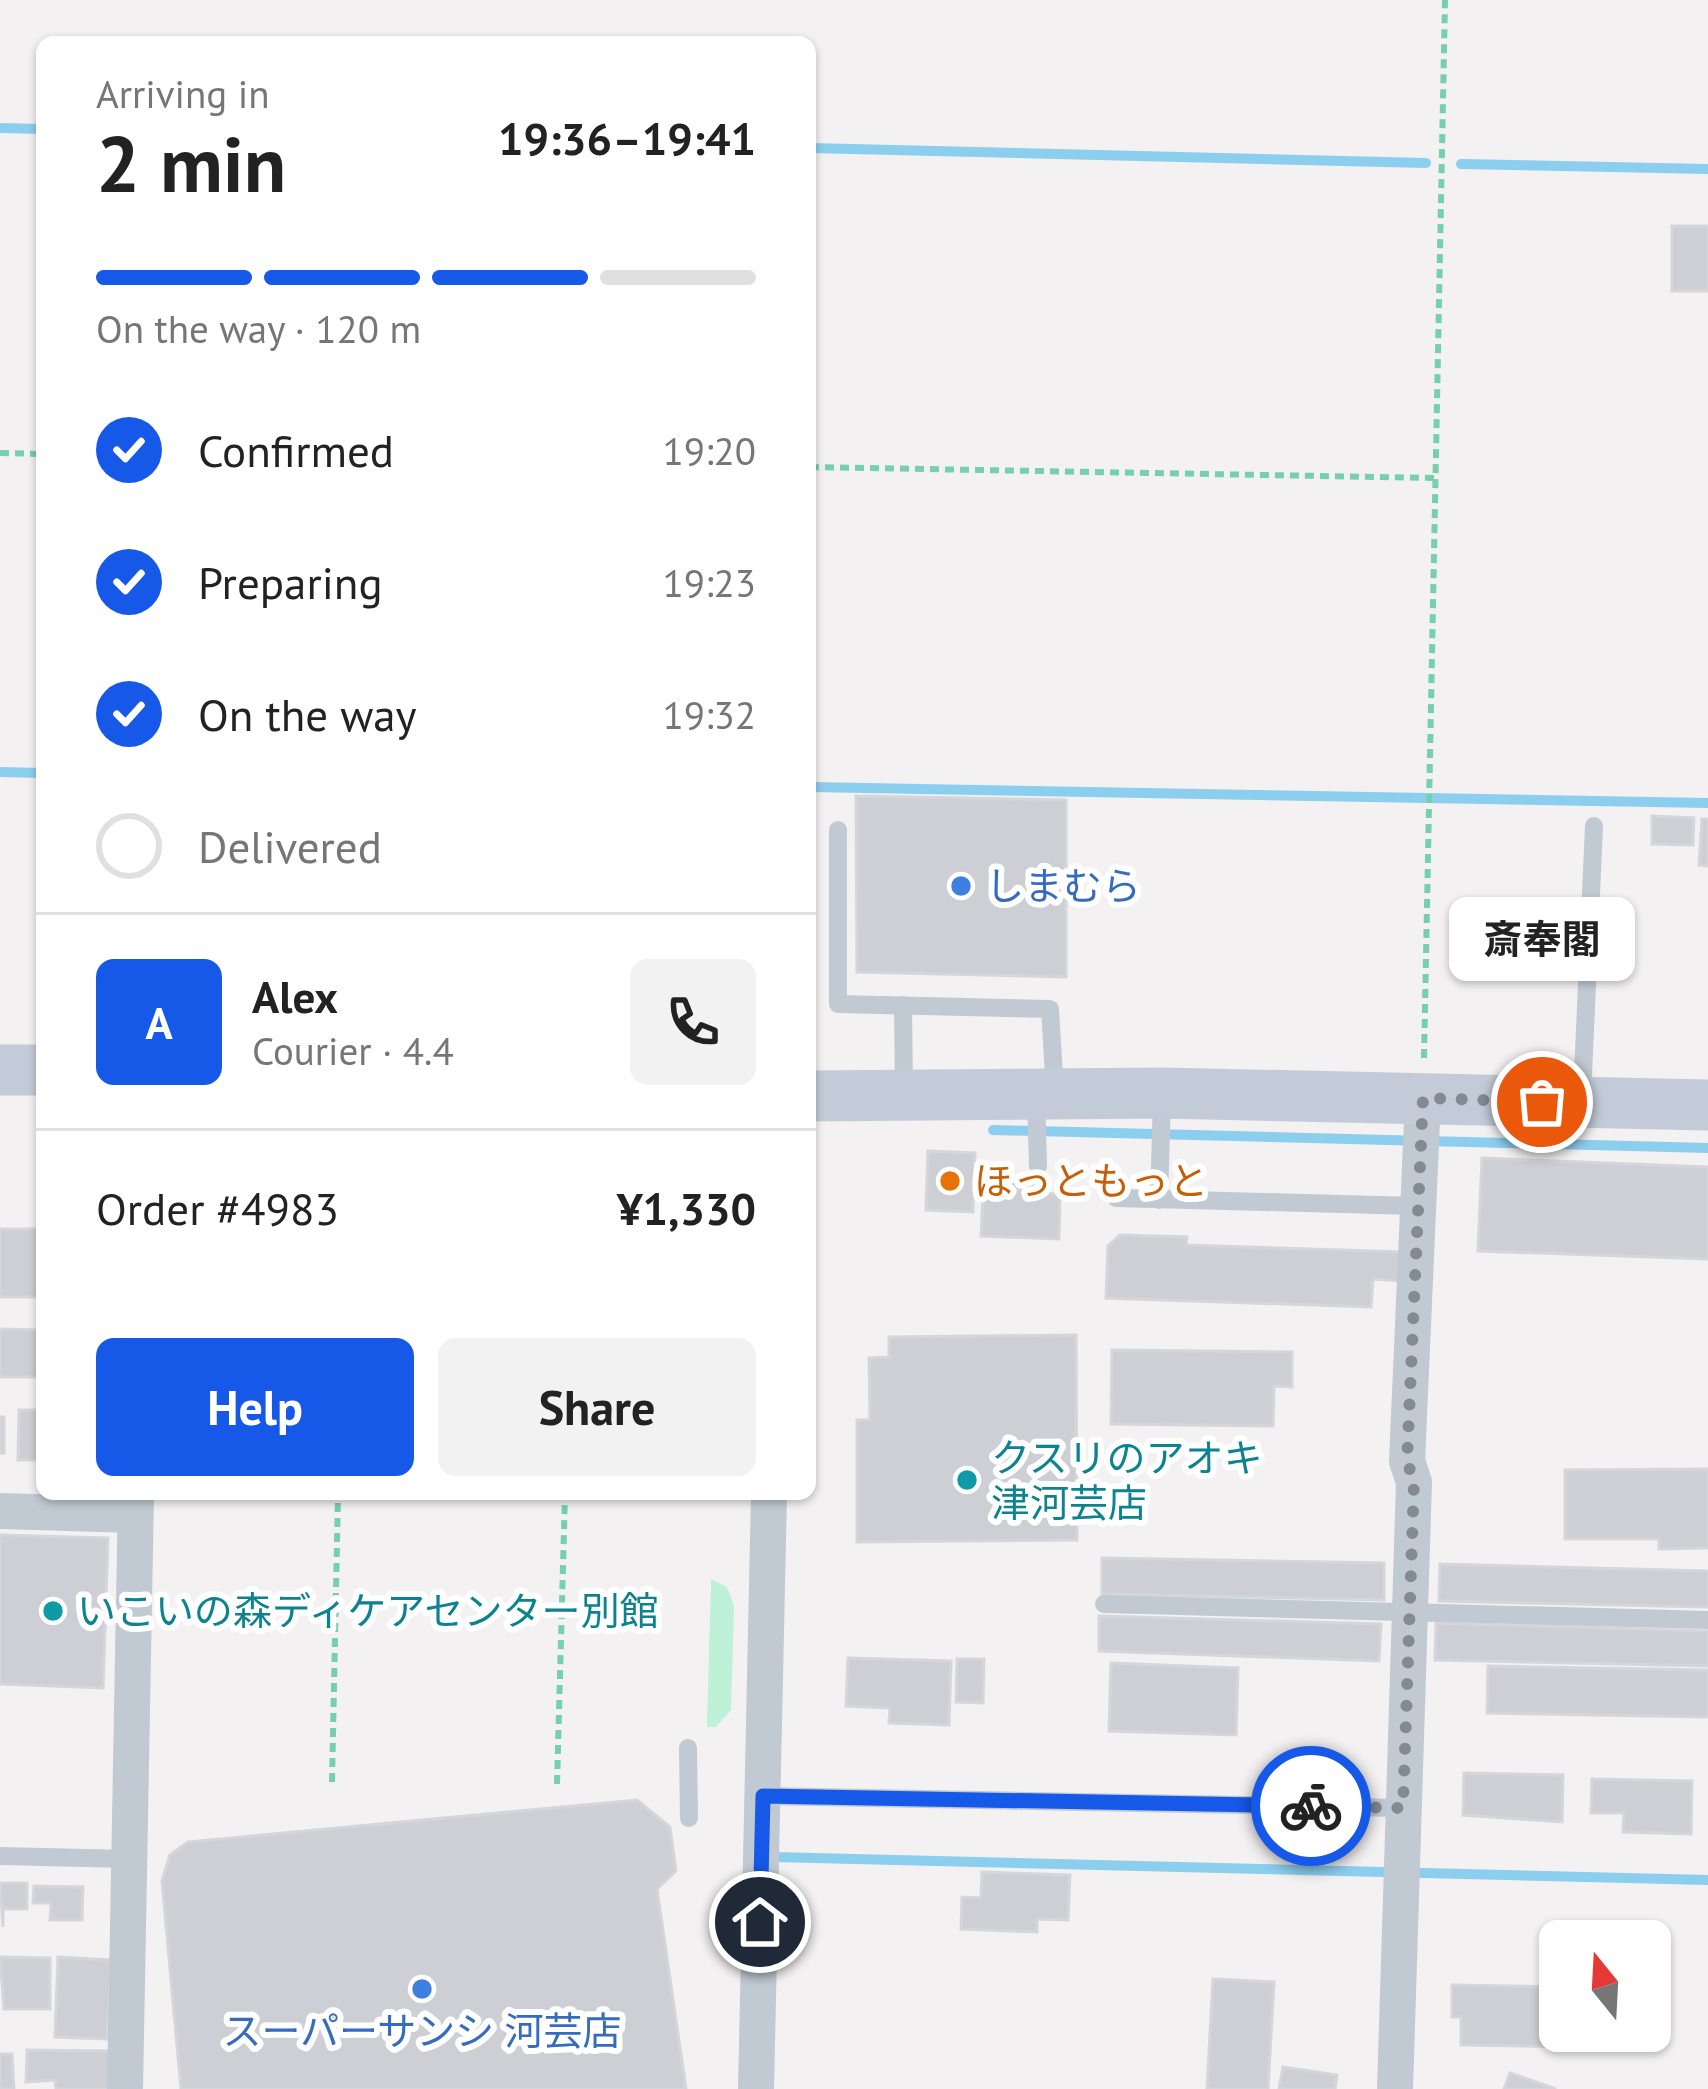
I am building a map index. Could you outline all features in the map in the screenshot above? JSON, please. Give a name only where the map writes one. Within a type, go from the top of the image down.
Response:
[{"type":"street","points":[[0,1070],[36,1070]]},
{"type":"street","points":[[816,1096],[904,1095],[1042,1110],[1161,1104],[1422,1111],[1582,1102],[1708,1105]]},
{"type":"street","points":[[1395,2089],[1415,1206],[1422,1111]]},
{"type":"street","points":[[756,2089],[770,1500]]},
{"type":"street","points":[[0,1511],[135,1504],[125,2089]]},
{"type":"lane","points":[[1582,1102],[1594,826]]},
{"type":"lane","points":[[838,830],[838,1004],[1050,1009],[1038,1166]]},
{"type":"lane","points":[[903,1005],[904,1095]]},
{"type":"lane","points":[[1159,1200],[1161,1104]]},
{"type":"lane","points":[[1116,1198],[1415,1206]]},
{"type":"lane","points":[[1105,1604],[1708,1620]]},
{"type":"lane","points":[[688,1748],[688,1817]]},
{"type":"lane","points":[[763,1796],[1403,1808]]},
{"type":"lane","points":[[0,1856],[129,1858]]},
{"type":"path","points":[[1422,1111],[1445,0]]},
{"type":"path","points":[[0,453],[36,454]]},
{"type":"path","points":[[816,467],[1435,478]]},
{"type":"path","points":[[332,1782],[338,1500]]},
{"type":"path","points":[[557,1784],[565,1500]]},
{"type":"green space","points":[[711,1579],[727,1587],[734,1606],[731,1710],[716,1727],[707,1727]]},
{"type":"building","points":[[1672,226],[1708,226],[1708,291],[1672,291]]},
{"type":"building","name":"しまむら","points":[[856,796],[1066,800],[1066,977],[857,972]]},
{"type":"building","points":[[1652,816],[1694,818],[1693,845],[1652,844]]},
{"type":"building","points":[[1702,819],[1708,819],[1708,866],[1699,865]]},
{"type":"building","name":"ほっともっと","points":[[928,1151],[975,1153],[973,1212],[926,1210]]},
{"type":"building","points":[[1482,1158],[1708,1167],[1708,1259],[1478,1251]]},
{"type":"building","points":[[993,1178],[1033,1180],[1033,1193],[1060,1194],[1059,1239],[981,1236],[983,1195],[992,1195]]},
{"type":"building","points":[[0,1229],[36,1229],[36,1297],[0,1297]]},
{"type":"building","points":[[1120,1235],[1187,1237],[1186,1245],[1403,1252],[1402,1281],[1373,1279],[1371,1307],[1106,1298],[1108,1246]]},
{"type":"building","points":[[0,1329],[36,1330],[36,1377],[0,1377]]},
{"type":"building","name":"クスリのアオキ 津河芸店","points":[[1076,1335],[1077,1540],[857,1542],[857,1420],[870,1420],[869,1358],[889,1357],[889,1337]]},
{"type":"building","points":[[1112,1350],[1292,1352],[1292,1387],[1274,1386],[1273,1426],[1111,1424]]},
{"type":"building","points":[[19,1410],[36,1410],[36,1460],[18,1460]]},
{"type":"building","points":[[0,1417],[4,1417],[4,1453],[0,1453]]},
{"type":"building","points":[[1708,1469],[1708,1548],[1659,1549],[1659,1539],[1565,1539],[1565,1470]]},
{"type":"building","name":"いこいの森ディケアセンター別館","points":[[0,1535],[108,1538],[103,1688],[0,1684]]},
{"type":"building","points":[[1102,1558],[1384,1563],[1384,1600],[1102,1594]]},
{"type":"building","points":[[1440,1564],[1708,1571],[1708,1607],[1439,1601]]},
{"type":"building","points":[[1099,1616],[1381,1624],[1379,1661],[1099,1651]]},
{"type":"building","points":[[1436,1623],[1708,1631],[1708,1666],[1435,1660]]},
{"type":"building","points":[[848,1658],[951,1661],[949,1725],[889,1723],[890,1708],[846,1706]]},
{"type":"building","points":[[957,1659],[984,1659],[983,1703],[956,1702]]},
{"type":"building","points":[[1111,1663],[1238,1668],[1236,1735],[1109,1731]]},
{"type":"building","points":[[1488,1666],[1708,1670],[1708,1717],[1487,1713]]},
{"type":"building","points":[[1464,1773],[1563,1775],[1562,1822],[1463,1815]]},
{"type":"building","points":[[1592,1779],[1692,1781],[1691,1834],[1623,1832],[1624,1813],[1591,1813]]},
{"type":"building","name":"スーパーサンシ 河芸店","points":[[637,1800],[670,1827],[676,1871],[657,1889],[686,2089],[181,2089],[162,1881],[170,1855],[188,1842]]},
{"type":"building","points":[[982,1872],[1070,1875],[1068,1920],[1037,1919],[1037,1932],[961,1929],[962,1897],[981,1898]]},
{"type":"building","points":[[0,1883],[27,1883],[27,1909],[3,1909],[3,1927]]},
{"type":"building","points":[[34,1886],[83,1887],[82,1920],[50,1920],[51,1903],[33,1903]]},
{"type":"building","points":[[0,1957],[50,1958],[50,2009],[4,2009]]},
{"type":"building","points":[[58,1957],[111,1960],[107,2039],[55,2037]]},
{"type":"building","points":[[1213,1979],[1274,1982],[1268,2089],[1207,2089]]},
{"type":"building","points":[[1452,1985],[1539,1987],[1539,2046],[1461,2045],[1461,2017],[1452,2017]]},
{"type":"building","points":[[27,2050],[115,2051],[109,2089],[56,2089],[55,2080],[26,2082]]},
{"type":"building","points":[[0,2054],[12,2054],[14,2089],[0,2089]]},
{"type":"building","points":[[1283,2067],[1337,2075],[1335,2089],[1279,2089]]},
{"type":"building","points":[[1510,2073],[1556,2089],[1504,2089]]},
{"type":"waterway","points":[[0,128],[36,129]]},
{"type":"waterway","points":[[816,148],[1426,163]]},
{"type":"waterway","points":[[1461,164],[1708,169]]},
{"type":"waterway","points":[[0,772],[36,773]]},
{"type":"waterway","points":[[816,787],[1708,803]]},
{"type":"waterway","points":[[993,1130],[1708,1148]]},
{"type":"waterway","points":[[773,1857],[1708,1880]]},
{"type":"way so far","points":[[1311,1806],[1403,1808],[1414,1482],[1407,1461],[1423,1098],[1542,1102]]},
{"type":"place","name":"しまむら","points":[[961,886]]},
{"type":"place","name":"斎奉閣","points":[[1542,1102]]},
{"type":"place","name":"ほっともっと","points":[[950,1181]]},
{"type":"place","name":"クスリのアオキ 津河芸店","points":[[967,1480]]},
{"type":"place","name":"いこいの森ディケアセンター別館","points":[[53,1611]]},
{"type":"place","name":"スーパーサンシ 河芸店","points":[[422,1989]]},
{"type":"route","points":[[760,1922],[763,1796],[1311,1806]]}]
